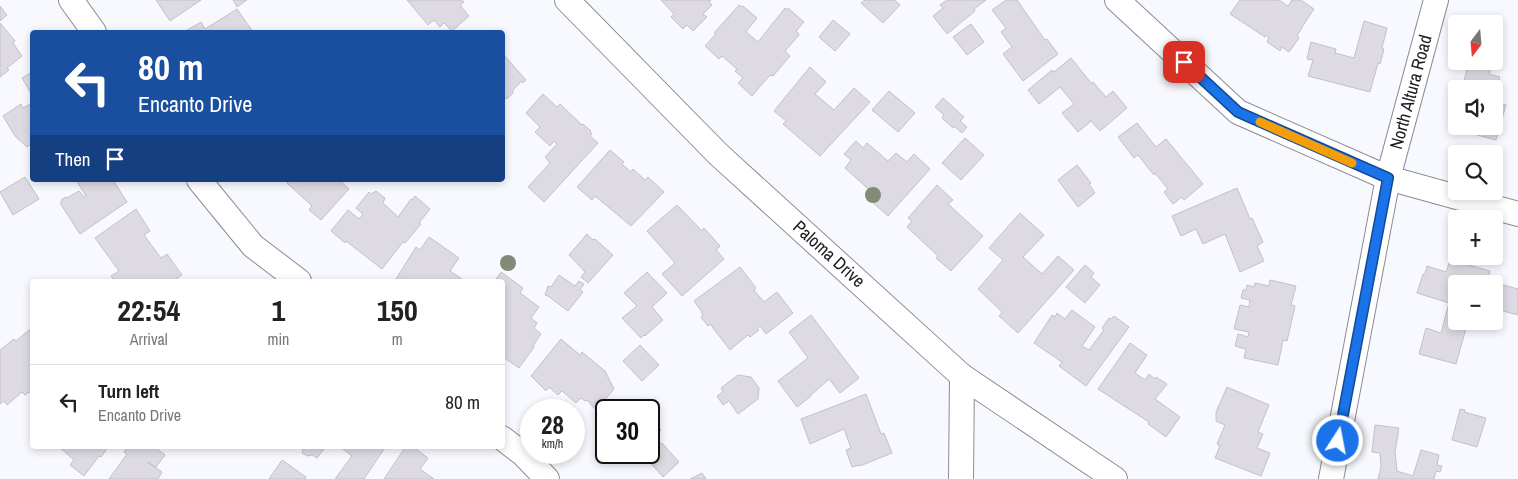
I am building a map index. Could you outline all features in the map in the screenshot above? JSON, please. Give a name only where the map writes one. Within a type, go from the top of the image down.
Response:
[{"type":"street","points":[[71,0],[93,30]]},
{"type":"street","name":"Paloma Drive","points":[[567,0],[718,154],[962,376],[1115,479]]},
{"type":"street","points":[[1117,0],[1238,112],[1388,178],[1518,214]]},
{"type":"street","name":"North Altura Road","points":[[1331,479],[1388,178],[1436,0]]},
{"type":"street","points":[[201,182],[253,246],[296,279]]},
{"type":"street","points":[[962,376],[962,479]]},
{"type":"street","points":[[505,440],[523,454],[547,479]]},
{"type":"building","points":[[156,0],[201,0],[170,21]]},
{"type":"building","points":[[233,0],[247,0],[237,7]]},
{"type":"building","points":[[407,0],[462,0],[464,2],[460,5],[469,16],[453,30],[444,23],[440,27],[434,20],[428,25]]},
{"type":"building","points":[[661,0],[711,0],[709,2],[712,5],[703,14],[707,17],[693,31],[687,25],[683,29],[671,17],[674,14]]},
{"type":"building","points":[[865,0],[895,0],[900,5],[883,23],[861,3]]},
{"type":"building","points":[[947,0],[986,0],[947,34],[933,16],[943,8],[940,5]]},
{"type":"building","points":[[1006,0],[1017,0],[1045,40],[1047,39],[1058,54],[1023,81],[1003,54],[1012,47],[1001,32],[1006,28],[992,10]]},
{"type":"building","points":[[1240,0],[1279,0],[1288,6],[1292,0],[1301,0],[1314,9],[1297,36],[1299,38],[1289,52],[1282,47],[1280,51],[1267,42],[1269,38],[1266,35],[1265,37],[1230,14]]},
{"type":"building","points":[[739,5],[743,6],[757,18],[746,32],[758,42],[785,8],[787,10],[788,8],[804,22],[796,31],[799,34],[798,36],[785,51],[790,56],[752,96],[738,83],[743,78],[735,71],[737,69],[722,56],[719,59],[705,46]]},
{"type":"building","points":[[0,6],[7,15],[0,21]]},
{"type":"building","points":[[237,9],[252,30],[187,30],[201,22],[205,29]]},
{"type":"building","points":[[833,20],[850,34],[835,51],[819,37]]},
{"type":"building","points":[[1364,21],[1387,28],[1382,48],[1384,49],[1370,92],[1308,76],[1313,60],[1307,59],[1311,42],[1336,49],[1335,53],[1354,58]]},
{"type":"building","points":[[0,23],[15,41],[13,43],[22,56],[7,68],[9,70],[0,77]]},
{"type":"building","points":[[971,24],[984,42],[967,55],[953,37]]},
{"type":"building","points":[[505,56],[526,80],[523,83],[522,81],[513,90],[513,93],[505,98]]},
{"type":"building","points":[[1071,58],[1092,84],[1093,82],[1106,97],[1113,91],[1127,108],[1100,131],[1090,120],[1078,132],[1062,113],[1074,104],[1060,87],[1039,104],[1028,90],[1052,70],[1054,72]]},
{"type":"building","points":[[810,67],[826,82],[815,94],[834,110],[854,88],[870,102],[820,156],[783,124],[786,121],[774,111]]},
{"type":"building","points":[[1467,70],[1490,70],[1489,74],[1500,77],[1499,80],[1464,80]]},
{"type":"building","points":[[30,73],[30,92],[22,78]]},
{"type":"building","points":[[889,91],[915,113],[898,132],[872,110]]},
{"type":"building","points":[[543,94],[557,107],[560,104],[591,131],[592,134],[590,136],[598,143],[544,202],[528,187],[550,163],[545,157],[557,144],[554,141],[550,146],[535,132],[540,127],[526,113]]},
{"type":"building","points":[[943,98],[964,117],[960,121],[967,127],[962,133],[942,118],[944,115],[935,107]]},
{"type":"building","points":[[21,104],[23,108],[30,104],[30,145],[27,147],[15,136],[3,116]]},
{"type":"building","points":[[1503,104],[1506,105],[1503,116]]},
{"type":"building","points":[[1137,123],[1156,147],[1166,139],[1203,184],[1184,200],[1182,197],[1173,204],[1164,192],[1168,189],[1155,173],[1154,175],[1138,155],[1134,158],[1118,137]]},
{"type":"building","points":[[1477,135],[1497,135],[1496,140]]},
{"type":"building","points":[[965,138],[984,155],[961,180],[942,163]]},
{"type":"building","points":[[856,141],[863,148],[867,143],[888,161],[896,153],[907,162],[914,154],[930,169],[888,216],[870,200],[875,195],[845,168],[851,160],[844,154]]},
{"type":"building","points":[[610,150],[624,162],[622,164],[631,172],[633,169],[645,180],[648,177],[664,192],[631,226],[595,196],[592,200],[577,187]]},
{"type":"building","points":[[1077,165],[1091,183],[1089,184],[1095,193],[1078,207],[1058,180]]},
{"type":"building","points":[[25,177],[39,199],[13,215],[0,192]]},
{"type":"building","points":[[77,182],[114,182],[127,202],[80,234],[60,203],[62,202],[61,200],[79,191],[84,197],[86,196]]},
{"type":"building","points":[[341,182],[349,189],[321,220],[309,210],[312,206],[287,183]]},
{"type":"building","points":[[937,185],[953,200],[948,204],[983,236],[951,271],[907,227],[912,221],[908,218]]},
{"type":"building","points":[[1237,188],[1250,219],[1252,218],[1263,242],[1257,246],[1264,261],[1240,272],[1225,234],[1203,244],[1196,229],[1181,236],[1172,216]]},
{"type":"building","points":[[376,191],[385,198],[383,203],[398,217],[415,196],[430,209],[419,223],[421,224],[405,243],[403,242],[382,269],[331,231],[348,210],[359,219],[363,214],[356,208],[369,192],[371,194]]},
{"type":"building","points":[[677,205],[702,231],[704,228],[720,246],[716,250],[724,259],[682,296],[662,274],[675,263],[647,231]]},
{"type":"building","points":[[136,209],[150,231],[144,235],[161,258],[167,254],[182,275],[176,279],[113,279],[111,276],[119,271],[95,238]]},
{"type":"building","points":[[1020,213],[1044,235],[1023,257],[1042,274],[1058,256],[1074,270],[1018,333],[999,316],[1002,312],[978,289],[1003,260],[989,248]]},
{"type":"building","points":[[587,234],[613,255],[588,283],[581,277],[585,272],[569,255]]},
{"type":"building","points":[[429,237],[459,258],[450,271],[462,279],[396,279],[416,247],[420,250]]},
{"type":"building","points":[[1085,265],[1094,273],[1091,277],[1100,285],[1085,303],[1066,287]]},
{"type":"building","points":[[1448,265],[1468,265],[1490,271],[1489,275],[1448,275],[1448,303],[1417,293],[1427,266],[1446,272]]},
{"type":"building","points":[[740,267],[764,302],[777,292],[793,313],[766,334],[760,326],[757,328],[759,330],[750,337],[748,335],[730,350],[710,324],[708,326],[701,317],[703,315],[702,312],[694,301]]},
{"type":"building","points":[[501,272],[523,288],[520,293],[539,307],[531,318],[537,323],[534,328],[541,334],[519,368],[505,358],[505,279],[496,279]]},
{"type":"building","points":[[647,272],[667,293],[652,307],[663,320],[641,338],[622,318],[637,306],[624,293]]},
{"type":"building","points":[[559,275],[575,286],[579,281],[584,284],[580,290],[583,292],[568,311],[545,295],[548,286],[551,287]]},
{"type":"building","points":[[1270,280],[1296,286],[1291,305],[1295,306],[1287,341],[1283,340],[1278,365],[1244,358],[1246,349],[1235,346],[1238,334],[1248,337],[1249,332],[1234,329],[1240,305],[1249,307],[1250,300],[1241,298],[1243,290],[1246,290],[1247,285],[1254,287],[1255,283],[1269,286]]},
{"type":"building","points":[[1503,285],[1518,289],[1518,315],[1503,311]]},
{"type":"building","points":[[1448,307],[1448,330],[1465,330],[1456,364],[1419,354],[1426,328],[1441,333]]},
{"type":"building","points":[[1072,310],[1095,327],[1082,346],[1089,350],[1104,330],[1102,328],[1109,318],[1111,319],[1114,316],[1129,327],[1086,386],[1059,366],[1062,362],[1034,343],[1052,315],[1055,317],[1057,313],[1065,319]]},
{"type":"building","points":[[811,315],[859,378],[840,393],[829,379],[797,407],[778,381],[808,358],[789,332]]},
{"type":"building","points":[[29,330],[30,393],[25,395],[22,392],[7,405],[4,401],[0,404],[0,350],[14,339],[16,341]]},
{"type":"building","points":[[561,339],[580,355],[582,352],[605,371],[614,389],[605,399],[595,399],[595,409],[585,399],[571,399],[562,391],[558,395],[549,387],[546,391],[531,376]]},
{"type":"building","points":[[1130,343],[1147,355],[1135,373],[1145,380],[1149,374],[1167,384],[1155,399],[1180,417],[1166,437],[1148,424],[1149,422],[1098,389]]},
{"type":"building","points":[[640,345],[659,365],[642,381],[623,361]]},
{"type":"building","points":[[738,375],[751,377],[759,388],[758,399],[738,414],[729,401],[723,405],[717,396],[723,392],[721,388]]},
{"type":"building","points":[[1227,387],[1269,405],[1258,432],[1263,434],[1257,448],[1270,453],[1261,476],[1215,458],[1220,446],[1217,444],[1225,425],[1216,421],[1216,412]]},
{"type":"building","points":[[866,394],[881,434],[884,433],[892,453],[860,466],[852,467],[846,450],[851,448],[844,429],[810,444],[801,419]]},
{"type":"building","points":[[1460,409],[1465,410],[1464,412],[1486,418],[1477,447],[1452,440]]},
{"type":"building","points":[[1375,425],[1399,428],[1395,452],[1397,471],[1413,476],[1421,450],[1439,455],[1437,465],[1442,466],[1440,472],[1436,471],[1434,479],[1378,479],[1381,467],[1380,453],[1372,452]]},
{"type":"building","points":[[662,443],[679,462],[663,477],[651,464],[660,464],[660,444]]},
{"type":"building","points":[[61,449],[107,449],[84,476],[70,465],[74,460]]},
{"type":"building","points":[[126,449],[157,449],[165,455],[156,467],[147,462],[162,472],[158,479],[109,479],[127,454],[124,452]]},
{"type":"building","points":[[303,449],[324,449],[317,458],[302,453]]},
{"type":"building","points":[[343,449],[384,449],[364,479],[335,479],[352,456]]},
{"type":"building","points":[[404,449],[416,449],[428,458],[420,469],[434,479],[384,479]]},
{"type":"building","points":[[282,460],[306,477],[305,479],[269,479]]},
{"type":"building","points":[[702,473],[706,479],[690,479]]},
{"type":"slow traffic","points":[[1260,122],[1352,163]]},
{"type":"route","points":[[1184,62],[1238,112],[1388,178],[1338,441]]}]
